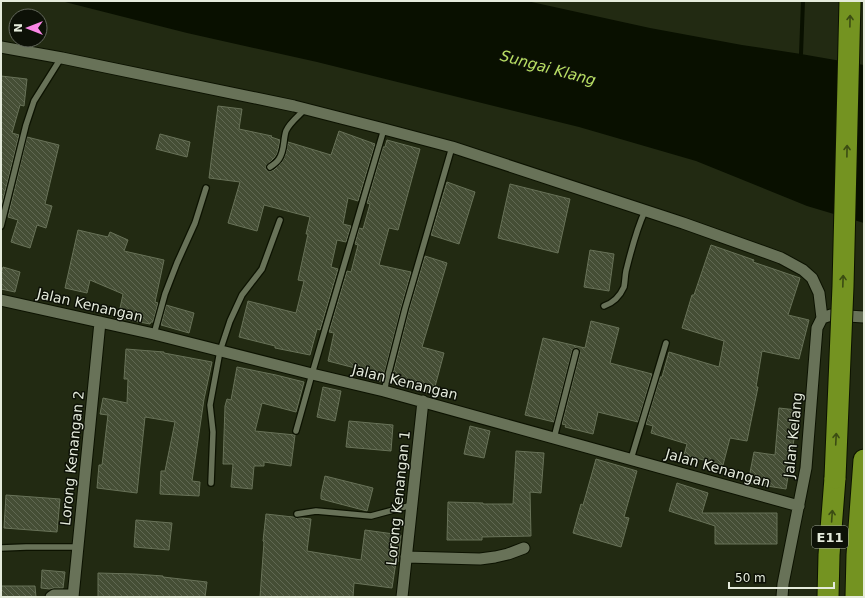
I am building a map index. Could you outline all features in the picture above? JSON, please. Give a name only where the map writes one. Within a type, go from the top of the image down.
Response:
[{"type":"highway","name":"E11","points":[[828,597],[843,286],[850,1]]},
{"type":"highway","name":"E11","points":[[856,597],[857,555],[864,460]]},
{"type":"highway","points":[[820,597],[829,554]]},
{"type":"street","points":[[1,47],[62,58],[294,106],[452,147],[684,223],[781,258],[803,270],[812,278],[819,293],[822,318],[831,315],[864,317]]},
{"type":"street","name":"Jalan Kenangan","points":[[1,300],[154,334],[384,391],[799,506]]},
{"type":"street","name":"Jalan Kelang","points":[[782,597],[783,584],[806,468],[817,328],[822,318]]},
{"type":"street","name":"Lorong Kenangan 2","points":[[73,596],[100,322]]},
{"type":"street","name":"Lorong Kenangan 1","points":[[402,597],[423,402]]},
{"type":"street","points":[[406,557],[480,559],[508,554],[524,548]]},
{"type":"street","points":[[51,597],[54,595],[73,596]]},
{"type":"lane","points":[[1,226],[26,125],[34,101],[62,58]]},
{"type":"lane","points":[[270,168],[278,161],[280,157],[283,150],[286,132],[290,124],[306,109]]},
{"type":"lane","points":[[296,431],[384,129]]},
{"type":"lane","points":[[384,391],[405,309],[452,147]]},
{"type":"lane","points":[[154,334],[165,294],[195,223],[206,188]]},
{"type":"lane","points":[[604,306],[612,304],[624,287],[626,271],[634,238],[645,211]]},
{"type":"lane","points":[[211,483],[213,432],[210,405],[220,350],[230,320],[242,295],[262,269],[280,220]]},
{"type":"lane","points":[[631,459],[666,343]]},
{"type":"lane","points":[[554,438],[576,352]]},
{"type":"lane","points":[[297,514],[316,511],[371,516],[412,505]]},
{"type":"lane","points":[[1,548],[78,547]]},
{"type":"water","name":"Sungai Klang","points":[[61,1],[527,1],[650,28],[864,65],[864,223],[807,206],[696,161],[579,127],[317,62],[187,33]]},
{"type":"building","points":[[1,76],[27,79],[24,106],[20,105],[12,133],[19,135],[1,208]]},
{"type":"building","points":[[218,106],[242,109],[239,129],[272,136],[271,137],[280,140],[277,154],[266,166],[266,169],[269,171],[274,170],[282,162],[286,153],[288,142],[331,155],[339,131],[375,144],[358,201],[348,198],[343,224],[351,226],[346,242],[337,240],[331,267],[338,269],[320,330],[317,329],[310,355],[275,348],[275,346],[239,337],[248,301],[296,313],[304,281],[298,280],[308,234],[306,234],[310,217],[264,205],[257,231],[228,223],[240,182],[209,178]]},
{"type":"building","points":[[160,134],[190,142],[187,157],[156,149]]},
{"type":"building","points":[[27,137],[59,145],[45,204],[52,206],[46,228],[37,225],[30,248],[11,242],[18,220],[8,217]]},
{"type":"building","points":[[387,140],[420,149],[398,230],[389,228],[379,265],[411,272],[382,382],[358,375],[359,369],[328,361],[334,333],[329,332],[347,271],[351,272],[358,245],[355,244],[359,228],[363,229],[370,204],[367,203],[383,147],[385,147]]},
{"type":"building","points":[[447,182],[475,192],[459,244],[431,235]]},
{"type":"building","points":[[510,184],[570,199],[558,253],[498,238]]},
{"type":"building","points":[[78,230],[108,237],[110,232],[128,240],[124,251],[164,260],[155,302],[158,303],[153,322],[150,324],[118,318],[123,294],[90,280],[87,293],[65,288]]},
{"type":"building","points":[[711,245],[754,260],[753,262],[800,278],[788,315],[809,320],[799,359],[762,351],[756,387],[758,387],[747,441],[730,438],[723,465],[684,455],[687,444],[651,433],[653,426],[646,424],[669,352],[719,367],[724,341],[682,328],[692,295],[694,295]]},
{"type":"building","points":[[590,250],[614,254],[609,291],[584,287]]},
{"type":"building","points":[[425,256],[447,263],[422,347],[444,353],[433,394],[391,382],[409,310]]},
{"type":"building","points":[[3,267],[20,272],[15,292],[1,289],[1,273]]},
{"type":"building","points":[[166,305],[194,313],[189,333],[161,325]]},
{"type":"building","points":[[591,321],[619,328],[610,363],[652,374],[638,422],[598,412],[593,434],[565,427],[566,425],[562,424],[580,353],[579,349],[577,348],[573,349],[572,351],[554,422],[525,415],[543,338],[585,348]]},
{"type":"building","points":[[126,349],[164,352],[212,362],[204,399],[192,481],[200,482],[199,496],[160,494],[161,471],[165,471],[175,422],[145,417],[137,493],[97,488],[99,465],[102,465],[108,415],[100,414],[103,398],[127,403],[128,379],[124,379]]},
{"type":"building","points":[[237,367],[304,382],[296,412],[262,403],[255,431],[295,435],[291,466],[264,462],[264,466],[254,466],[252,489],[231,487],[233,464],[223,464],[225,406],[227,399],[231,400]]},
{"type":"building","points":[[323,387],[341,391],[335,421],[317,417]]},
{"type":"building","points":[[779,408],[797,410],[786,489],[748,483],[754,452],[775,455]]},
{"type":"building","points":[[349,421],[393,425],[391,451],[346,447]]},
{"type":"building","points":[[470,426],[490,431],[484,458],[464,454]]},
{"type":"building","points":[[516,451],[544,453],[541,493],[530,492],[531,536],[482,537],[482,540],[447,540],[448,502],[513,504]]},
{"type":"building","points":[[596,459],[637,471],[624,517],[629,518],[621,547],[573,533],[581,504],[583,505]]},
{"type":"building","points":[[325,476],[373,488],[367,511],[321,499]]},
{"type":"building","points":[[677,483],[708,493],[702,513],[777,513],[777,544],[715,544],[715,526],[669,511]]},
{"type":"building","points":[[6,495],[60,499],[57,532],[4,528]]},
{"type":"building","points":[[266,514],[311,519],[307,551],[361,560],[365,530],[401,535],[398,562],[396,562],[392,588],[354,583],[353,597],[260,597]]},
{"type":"building","points":[[136,520],[172,523],[169,550],[134,547]]},
{"type":"building","points":[[42,570],[65,572],[63,588],[41,588]]},
{"type":"building","points":[[98,573],[163,576],[207,582],[205,597],[98,597]]},
{"type":"building","points":[[1,586],[35,586],[36,597],[1,597]]},
{"type":"waterway","points":[[801,54],[803,1]]}]
